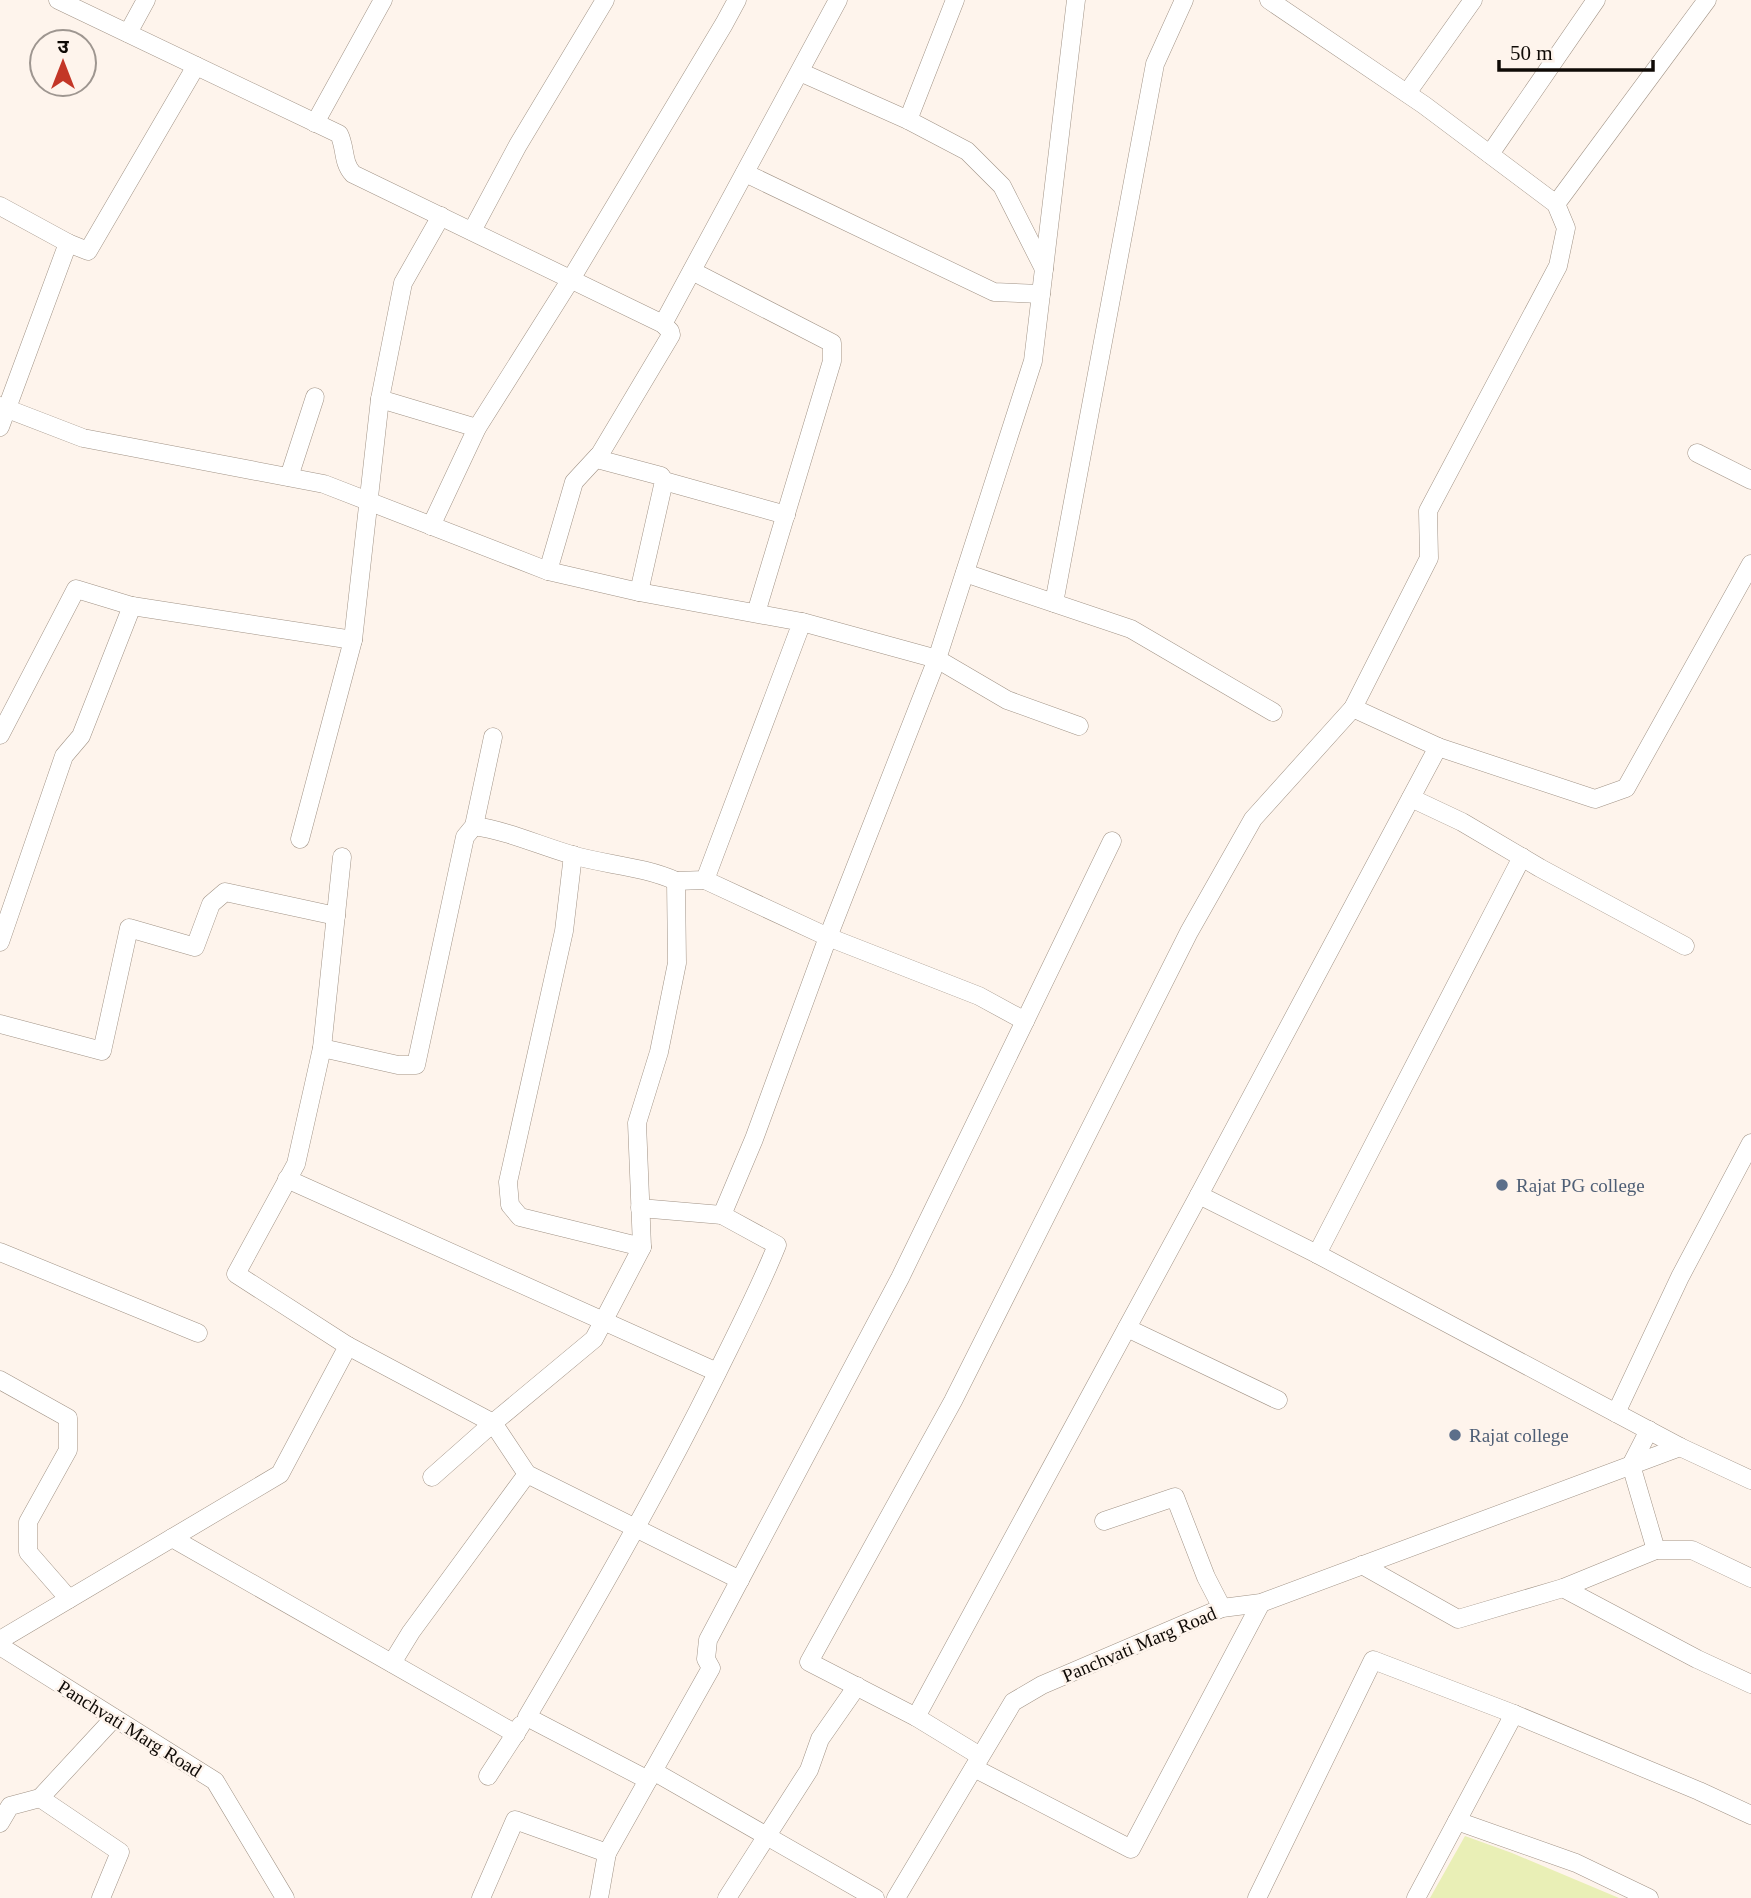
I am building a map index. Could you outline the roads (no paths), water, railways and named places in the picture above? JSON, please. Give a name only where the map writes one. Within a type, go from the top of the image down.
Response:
[{"type":"street","points":[[58,0],[339,134],[344,143],[347,167],[353,174],[663,324],[670,331],[671,335],[598,456],[574,482],[548,571]]},
{"type":"street","points":[[128,33],[145,0]]},
{"type":"street","points":[[315,123],[383,0]]},
{"type":"street","points":[[472,231],[518,145],[605,0]]},
{"type":"street","points":[[430,526],[477,428],[571,279],[737,0]]},
{"type":"street","points":[[663,324],[838,0]]},
{"type":"street","points":[[908,120],[955,0]]},
{"type":"street","points":[[722,1215],[754,1139],[828,937],[937,659],[1033,361],[1076,0]]},
{"type":"street","points":[[1261,1603],[1130,1849],[977,1762],[916,1717],[809,1662],[953,1401],[1189,932],[1253,819],[1353,708],[1429,558],[1428,511],[1559,266],[1566,228],[1556,204],[1407,93],[1269,0]]},
{"type":"street","points":[[1407,93],[1473,0]]},
{"type":"street","points":[[1490,155],[1597,0]]},
{"type":"street","points":[[1556,204],[1707,0]]},
{"type":"street","points":[[1054,603],[1155,64],[1178,2]]},
{"type":"street","points":[[0,206],[88,251],[197,66]]},
{"type":"street","points":[[800,72],[908,120],[967,151],[1002,186],[1044,269]]},
{"type":"street","points":[[745,173],[994,292],[1041,294]]},
{"type":"street","points":[[300,839],[353,640],[380,399],[402,283],[441,216]]},
{"type":"street","points":[[0,428],[4,408],[68,243]]},
{"type":"street","points":[[692,271],[832,343],[832,361],[756,613]]},
{"type":"street","points":[[289,477],[315,397]]},
{"type":"street","points":[[380,399],[477,428]]},
{"type":"street","points":[[4,408],[83,438],[324,484],[548,571],[639,592],[802,622],[937,659],[1007,700],[1079,726]]},
{"type":"street","points":[[1697,453],[1751,480]]},
{"type":"street","points":[[598,456],[600,461],[661,476],[664,481],[786,515]]},
{"type":"street","points":[[639,592],[664,481]]},
{"type":"street","points":[[1353,708],[1438,747],[1595,799],[1626,788],[1751,564]]},
{"type":"street","points":[[965,573],[1130,629],[1273,712]]},
{"type":"street","points":[[0,735],[76,589],[132,606],[353,640]]},
{"type":"street","points":[[0,942],[64,756],[81,736],[132,606]]},
{"type":"street","points":[[705,880],[802,622]]},
{"type":"street","points":[[322,1048],[398,1065],[416,1065],[465,837],[474,826],[493,737]]},
{"type":"street","points":[[916,1717],[1438,747]]},
{"type":"street","points":[[1411,799],[1462,822],[1522,858],[1685,946]]},
{"type":"street","points":[[474,826],[497,829],[573,855],[655,872],[676,881],[705,880],[828,937],[979,996],[1025,1021]]},
{"type":"street","points":[[598,1898],[607,1853],[711,1668],[706,1659],[708,1640],[900,1278],[1112,841]]},
{"type":"street","points":[[573,855],[564,931],[508,1182],[510,1205],[520,1217],[642,1247]]},
{"type":"street","points":[[342,857],[322,1048],[296,1164],[236,1274],[348,1346],[493,1423],[527,1474],[740,1580]]},
{"type":"street","points":[[1317,1254],[1522,858]]},
{"type":"street","points":[[432,1478],[594,1339],[642,1247],[637,1123],[659,1052],[677,964],[676,881]]},
{"type":"street","points":[[0,1024],[102,1051],[129,928],[195,947],[211,904],[225,892],[335,916]]},
{"type":"street","points":[[1616,1413],[1680,1277],[1751,1143]]},
{"type":"street","points":[[287,1179],[717,1373]]},
{"type":"street","points":[[1199,1195],[1317,1254],[1680,1447],[1751,1480]]},
{"type":"street","points":[[488,1776],[527,1717],[601,1592],[685,1437],[760,1286],[777,1245],[722,1215],[640,1208]]},
{"type":"street","points":[[0,1252],[198,1333]]},
{"type":"street","points":[[1126,1328],[1278,1400]]},
{"type":"street","points":[[0,1640],[281,1474],[348,1346]]},
{"type":"street","points":[[0,1380],[68,1418],[68,1450],[28,1522],[28,1552],[69,1599]]},
{"type":"street","points":[[1649,1430],[1631,1465],[1656,1550]]},
{"type":"street","name":"Panchvati Marg Road","points":[[896,1898],[1013,1702],[1042,1685],[1222,1608],[1261,1603],[1680,1447]]},
{"type":"street","points":[[392,1663],[411,1632],[527,1474]]},
{"type":"street","points":[[1104,1521],[1175,1497],[1206,1577],[1222,1608]]},
{"type":"street","points":[[172,1538],[516,1734]]},
{"type":"street","points":[[1362,1565],[1458,1619],[1563,1588],[1656,1550],[1692,1550],[1751,1578]]},
{"type":"street","points":[[1563,1588],[1697,1659],[1751,1684]]},
{"type":"street","name":"Panchvati Marg Road","points":[[0,1646],[215,1781],[285,1898]]},
{"type":"street","points":[[1257,1898],[1373,1660],[1514,1714],[1751,1815]]},
{"type":"street","points":[[727,1898],[809,1770],[820,1739],[857,1686]]},
{"type":"street","points":[[1416,1898],[1514,1714]]},
{"type":"street","points":[[527,1717],[651,1776],[766,1836],[875,1898]]},
{"type":"street","points":[[0,1823],[10,1806],[40,1798],[114,1718]]},
{"type":"street","points":[[40,1798],[120,1852],[101,1898]]},
{"type":"street","points":[[481,1898],[515,1819],[607,1853]]},
{"type":"street","points":[[1457,1821],[1576,1863],[1649,1898]]},
{"type":"place","name":"Rajat PG college","points":[[1502,1185]]},
{"type":"place","name":"Rajat college","points":[[1455,1435]]}]
